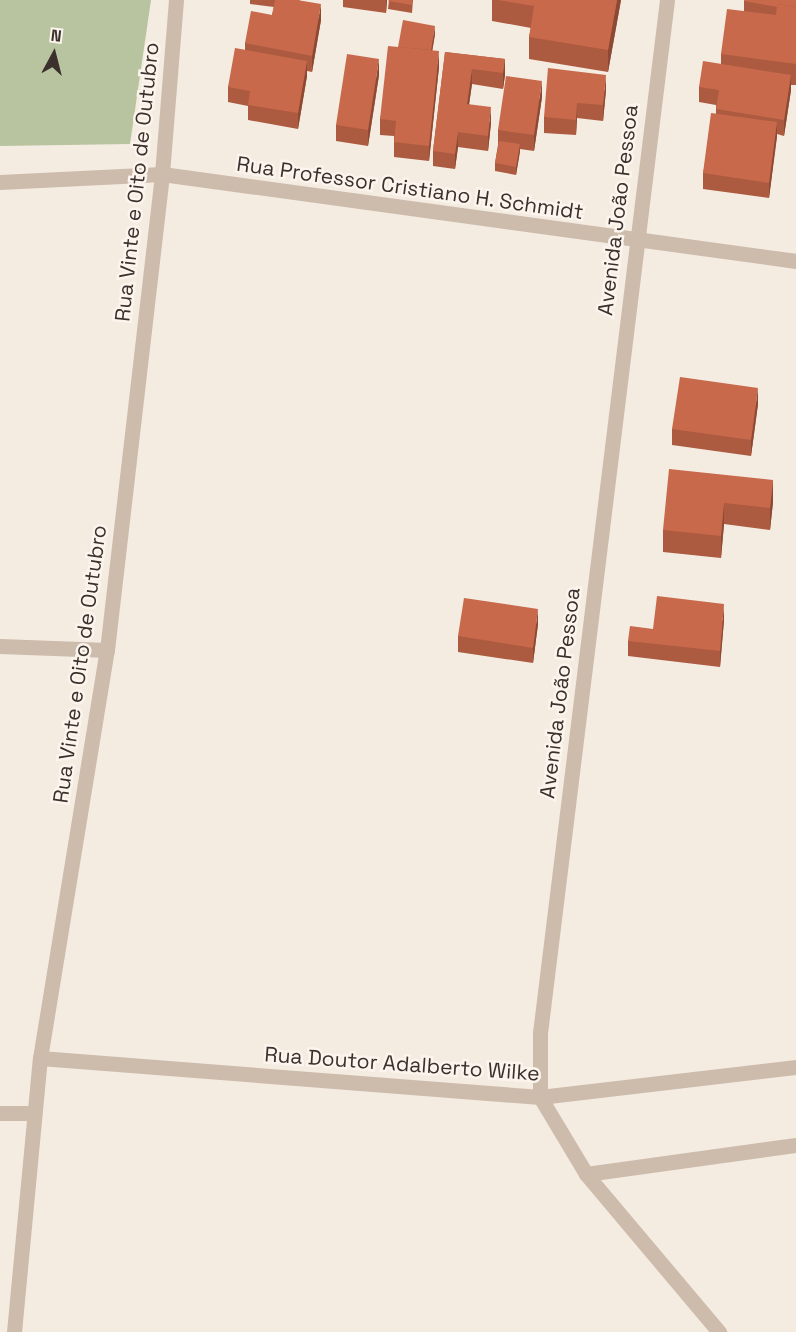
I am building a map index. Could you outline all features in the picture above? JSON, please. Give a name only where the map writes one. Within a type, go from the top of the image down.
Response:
[{"type":"street","name":"Rua Vinte e Oito de Outubro","points":[[14,1332],[40,1058],[107,650],[162,174],[176,0]]},
{"type":"street","name":"Avenida João Pessoa","points":[[540,1097],[540,1033],[634,242],[667,0]]},
{"type":"street","name":"Rua Professor Cristiano H. Schmidt","points":[[0,182],[162,174],[634,242],[796,261]]},
{"type":"street","points":[[0,646],[107,650]]},
{"type":"street","name":"Rua Doutor Adalberto Wilke","points":[[40,1058],[540,1097],[796,1067]]},
{"type":"street","points":[[540,1097],[586,1174],[719,1332]]},
{"type":"street","points":[[0,1113],[33,1113]]},
{"type":"street","points":[[586,1174],[796,1145]]},
{"type":"green space","points":[[0,0],[151,0],[130,144],[0,146]]},
{"type":"building","points":[[275,0],[297,0],[321,4],[312,56],[245,43],[251,11],[272,15]]},
{"type":"building","points":[[412,0],[412,5],[388,1]]},
{"type":"building","points":[[498,0],[617,0],[608,50],[529,37],[534,6]]},
{"type":"building","points":[[744,0],[796,0],[796,7],[777,4],[777,7]]},
{"type":"building","points":[[777,4],[796,7],[796,64],[721,54],[727,9],[776,15]]},
{"type":"building","points":[[403,20],[435,26],[431,50],[398,47]]},
{"type":"building","points":[[388,46],[439,51],[429,146],[394,142],[396,121],[380,119]]},
{"type":"building","points":[[235,48],[307,61],[298,113],[248,105],[250,91],[228,87]]},
{"type":"building","points":[[445,52],[505,59],[503,73],[472,69],[467,104],[491,107],[488,136],[458,132],[455,154],[433,151]]},
{"type":"building","points":[[347,54],[379,59],[368,130],[336,125]]},
{"type":"building","points":[[703,61],[791,75],[784,120],[716,109],[719,90],[699,87]]},
{"type":"building","points":[[548,68],[606,75],[603,105],[577,103],[576,120],[544,117]]},
{"type":"building","points":[[506,76],[542,81],[534,135],[498,130]]},
{"type":"building","points":[[711,113],[777,122],[769,183],[703,173]]},
{"type":"building","points":[[499,141],[520,144],[516,167],[495,163]]},
{"type":"building","points":[[680,377],[758,388],[751,440],[672,429]]},
{"type":"building","points":[[669,469],[773,480],[770,508],[724,503],[721,536],[663,530]]},
{"type":"building","points":[[657,596],[724,604],[720,651],[628,641],[630,626],[653,629]]},
{"type":"building","points":[[464,598],[538,609],[533,648],[458,636]]}]
